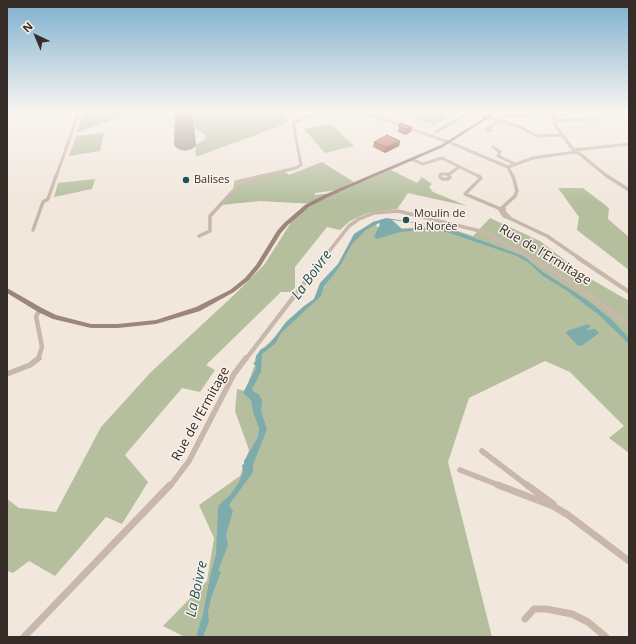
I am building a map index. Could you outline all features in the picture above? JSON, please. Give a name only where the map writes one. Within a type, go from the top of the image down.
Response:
[{"type":"street","points":[[33,230],[43,202],[48,199],[68,142]]},
{"type":"street","points":[[199,236],[210,231],[210,216],[235,189],[236,182],[296,168],[302,165],[298,142]]},
{"type":"street","points":[[7,290],[40,310],[55,317],[77,324],[111,326],[156,322],[198,310],[227,294],[246,279],[258,266],[279,232],[299,212],[326,196],[448,142]]},
{"type":"street","points":[[448,142],[508,166],[542,156],[629,144]]},
{"type":"street","points":[[567,142],[574,151],[614,181],[629,190]]},
{"type":"street","points":[[492,147],[500,152],[498,156],[515,164]]},
{"type":"street","points":[[411,159],[423,164],[442,158],[478,175],[480,178],[465,194],[503,208]]},
{"type":"street","points":[[508,166],[517,191],[515,196],[503,208],[502,214],[547,236],[629,292]]},
{"type":"street","points":[[448,175],[459,167]]},
{"type":"street","name":"Rue de l’Ermitage","points":[[24,637],[164,493],[189,461],[234,374],[338,239],[347,228],[359,219],[374,213],[398,211],[473,228],[508,244],[556,272],[590,295],[629,325]]},
{"type":"street","points":[[7,374],[30,365],[39,358],[42,346],[36,316],[40,310]]},
{"type":"street","points":[[482,451],[629,561]]},
{"type":"street","points":[[460,470],[553,506],[568,515]]},
{"type":"street","points":[[525,619],[534,609],[546,609],[572,614],[588,622],[606,637]]},
{"type":"green space","points":[[74,142],[102,142],[100,151],[69,156]]},
{"type":"green space","points":[[200,142],[236,142],[196,157],[195,145]]},
{"type":"green space","points":[[315,142],[350,142],[354,146],[325,153]]},
{"type":"green space","points":[[322,162],[354,182],[337,190],[315,193],[315,195],[340,192],[391,170],[417,183],[422,177],[432,184],[429,187],[433,192],[467,206],[408,193],[397,209],[372,212],[363,215],[350,221],[340,230],[327,227],[295,267],[295,287],[292,292],[281,292],[206,365],[215,370],[200,392],[182,388],[125,455],[148,482],[122,524],[106,517],[55,576],[29,561],[13,573],[7,571],[7,499],[19,508],[56,512],[101,427],[151,372],[264,265],[292,221],[304,210],[315,204],[260,201],[221,205],[236,190],[236,184],[284,171],[289,175]]},
{"type":"green space","points":[[95,179],[92,189],[54,197],[58,183]]},
{"type":"green space","points":[[558,188],[583,188],[609,208],[608,219],[629,237],[629,270],[577,230],[579,217]]},
{"type":"green space","points":[[490,218],[540,241],[584,275],[629,301],[629,453],[609,438],[624,426],[570,372],[545,361],[469,398],[448,462],[492,637],[185,637],[163,626],[207,581],[214,538],[199,505],[240,476],[249,450],[235,411],[237,389],[245,391],[260,351],[319,296],[358,232],[375,221],[377,227],[394,229],[442,226],[473,236]]},
{"type":"water","points":[[386,218],[445,227],[523,256],[543,272],[587,300],[611,319],[629,338],[629,344],[599,315],[566,290],[543,276],[529,263],[517,256],[447,232],[422,230],[400,232],[377,239],[374,237],[380,224],[379,223],[366,230],[352,244],[340,266],[324,287],[321,296],[281,333],[276,343],[262,354],[261,372],[252,389],[262,400],[261,411],[267,429],[253,465],[253,472],[229,505],[233,511],[226,535],[228,545],[218,571],[221,572],[212,595],[208,611],[209,621],[203,637],[196,637],[203,614],[211,572],[216,555],[219,505],[230,495],[239,482],[243,472],[242,465],[244,464],[244,461],[258,437],[259,428],[253,412],[251,400],[243,393],[255,370],[256,366],[253,363],[255,362],[256,356],[261,349],[266,347],[271,342],[286,322],[314,299],[320,283],[338,264],[354,234],[373,222]],"holes":[[[392,220],[430,225],[438,228],[402,229]]]},
{"type":"water","points":[[588,324],[591,327],[587,330],[595,329],[599,333],[583,345],[578,346],[566,333],[567,331]]},
{"type":"building","points":[[374,142],[398,142],[386,147]]},
{"type":"place","name":"Balises","points":[[186,180]]},
{"type":"place","name":"Moulin de la Norée","points":[[406,220]]},
{"type":"water label","name":"La Boivre","points":[[312,275]]},
{"type":"water label","name":"La Boivre","points":[[197,589]]}]
